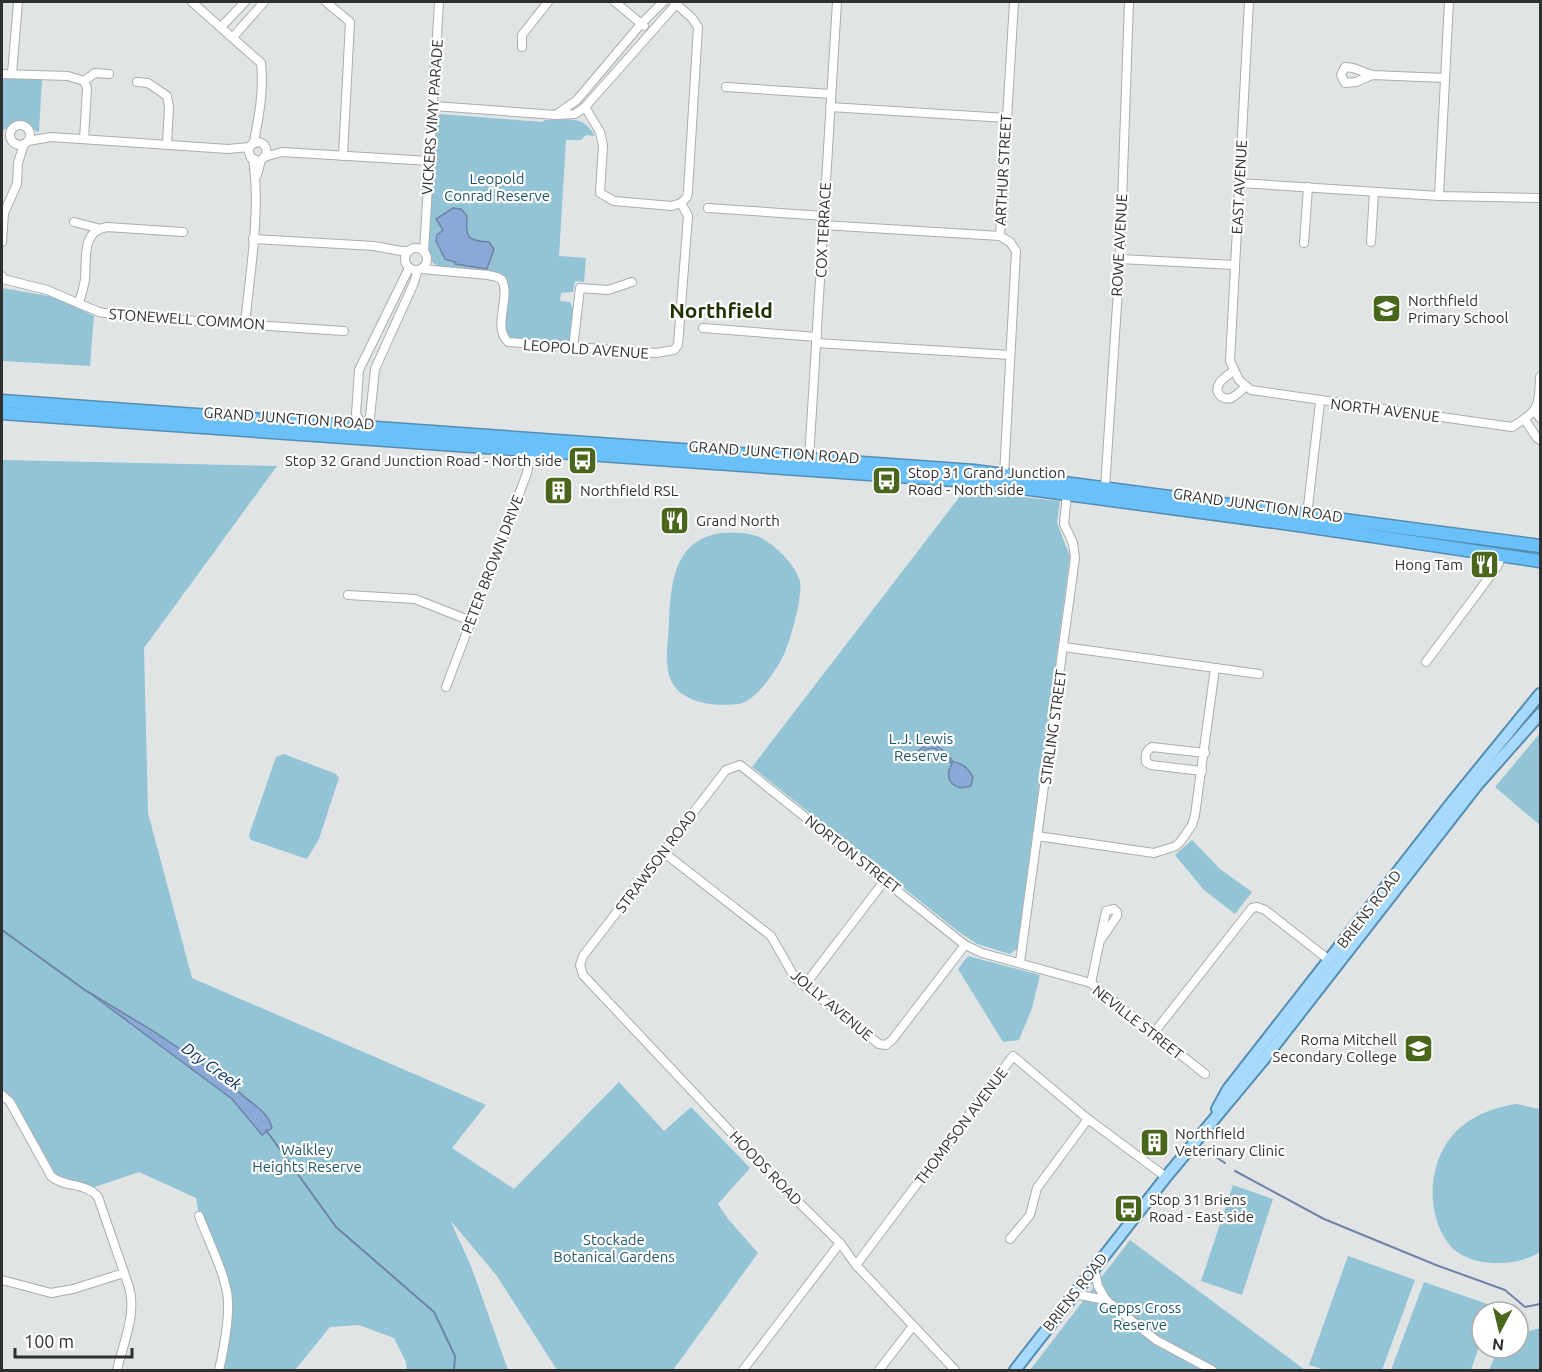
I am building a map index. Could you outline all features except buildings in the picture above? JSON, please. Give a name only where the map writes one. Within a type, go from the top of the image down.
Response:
[{"type":"highway","name":"GRAND JUNCTION ROAD","points":[[2,401],[363,433]]},
{"type":"highway","name":"GRAND JUNCTION ROAD","points":[[2,413],[363,433],[809,465],[1004,475],[1068,488],[1306,521],[1540,561]]},
{"type":"highway","name":"GRAND JUNCTION ROAD","points":[[809,465],[970,481],[1068,488],[1105,488],[1169,502]]},
{"type":"highway","name":"GRAND JUNCTION ROAD","points":[[1306,521],[1540,546]]},
{"type":"highway","points":[[1502,555],[1503,541]]},
{"type":"main road","name":"BRIENS ROAD","points":[[1333,963],[1452,802],[1540,694]]},
{"type":"main road","name":"BRIENS ROAD","points":[[1015,1371],[1204,1130],[1228,1089],[1479,784],[1540,714]]},
{"type":"street","points":[[12,74],[18,2]]},
{"type":"street","points":[[192,2],[261,63],[263,77],[253,239],[245,324]]},
{"type":"street","points":[[221,27],[245,2]]},
{"type":"street","points":[[233,37],[264,2]]},
{"type":"street","points":[[326,2],[350,22],[342,156]]},
{"type":"street","name":"VICKERS VIMY PARADE","points":[[425,255],[424,233],[439,2]]},
{"type":"street","points":[[522,47],[522,34],[548,2]]},
{"type":"street","points":[[615,2],[650,32]]},
{"type":"street","points":[[556,115],[577,100],[641,24],[663,2]]},
{"type":"street","points":[[434,106],[556,115],[575,114],[585,107],[676,2],[692,18],[698,27],[688,191],[687,197],[681,202],[672,206],[614,201],[600,193],[603,145],[600,132],[585,107]]},
{"type":"street","name":"COX TERRACE","points":[[809,465],[837,2]]},
{"type":"street","name":"ARTHUR STREET","points":[[1004,475],[1016,251],[1010,242],[1000,236],[1014,2]]},
{"type":"street","name":"ROWE AVENUE","points":[[1105,488],[1119,259],[1130,2]]},
{"type":"street","name":"EAST AVENUE","points":[[1239,380],[1230,361],[1249,2]]},
{"type":"street","points":[[1439,196],[1449,2]]},
{"type":"street","points":[[84,81],[95,73],[109,74]]},
{"type":"street","points":[[2,74],[68,76],[84,81],[87,88],[84,139]]},
{"type":"street","points":[[1372,75],[1445,78]]},
{"type":"street","points":[[137,82],[148,83],[167,96],[169,107],[167,144]]},
{"type":"street","points":[[726,87],[831,94]]},
{"type":"street","points":[[830,108],[1006,118]]},
{"type":"street","points":[[9,136],[18,125],[25,126],[29,131],[51,137],[430,161]]},
{"type":"street","points":[[2,242],[4,213],[17,184],[18,163],[29,131]]},
{"type":"street","points":[[2,136],[9,136],[19,145],[51,137]]},
{"type":"street","points":[[9,136],[18,163]]},
{"type":"street","points":[[1240,183],[1439,196],[1540,198]]},
{"type":"street","points":[[1304,243],[1308,188]]},
{"type":"street","points":[[1371,243],[1374,192]]},
{"type":"street","name":"LEOPOLD AVENUE","points":[[425,255],[444,270],[452,273],[497,277],[502,280],[505,292],[501,331],[503,338],[508,342],[656,353],[674,350],[678,345],[688,216],[681,202]]},
{"type":"street","points":[[708,208],[824,216]]},
{"type":"street","points":[[74,222],[97,228],[183,232]]},
{"type":"street","points":[[823,225],[1000,236]]},
{"type":"street","points":[[79,303],[85,283],[88,242],[97,228]]},
{"type":"street","name":"VICKERS VIMY PARADE","points":[[412,250],[424,233]]},
{"type":"street","points":[[253,239],[374,246],[412,250],[425,255],[426,264],[420,270],[375,369],[370,417],[363,433]]},
{"type":"street","points":[[389,249],[407,265],[420,270]]},
{"type":"street","points":[[363,433],[356,414],[359,370],[407,265],[405,256],[412,250]]},
{"type":"street","points":[[1119,259],[1234,265]]},
{"type":"street","name":"LEOPOLD AVENUE","points":[[420,270],[444,270]]},
{"type":"street","name":"STONEWELL COMMON","points":[[2,276],[3,279],[12,282],[47,290],[99,312],[123,316],[344,331]]},
{"type":"street","points":[[573,348],[580,288],[608,290],[632,282]]},
{"type":"street","points":[[703,328],[817,340],[1010,355]]},
{"type":"street","points":[[1233,371],[1219,383],[1218,395],[1223,398],[1232,398],[1246,386]]},
{"type":"street","points":[[1540,377],[1539,400],[1530,416],[1537,438],[1540,440]]},
{"type":"street","name":"NORTH AVENUE","points":[[1239,380],[1251,390],[1320,402],[1512,427],[1530,416]]},
{"type":"street","points":[[1306,521],[1320,402]]},
{"type":"street","points":[[1530,416],[1540,418]]},
{"type":"street","name":"PETER BROWN DRIVE","points":[[446,687],[527,473],[532,445]]},
{"type":"street","name":"STIRLING STREET","points":[[1020,962],[1075,558],[1073,543],[1064,524],[1068,488]]},
{"type":"street","points":[[1426,662],[1497,567],[1502,555]]},
{"type":"street","points":[[348,596],[415,598],[471,621]]},
{"type":"street","points":[[1064,647],[1259,674]]},
{"type":"street","points":[[1037,836],[1139,852],[1154,852],[1171,848],[1181,841],[1192,825],[1205,753],[1215,668]]},
{"type":"street","points":[[1202,771],[1151,765],[1146,762],[1145,756],[1147,750],[1152,747],[1205,753]]},
{"type":"street","name":"STRAWSON ROAD","points":[[580,965],[583,957],[726,770],[740,765]]},
{"type":"street","name":"NORTON STREET","points":[[740,765],[965,945]]},
{"type":"street","name":"JOLLY AVENUE","points":[[663,852],[771,936],[789,970],[804,986],[879,1044],[886,1045],[892,1040],[965,945]]},
{"type":"street","points":[[804,986],[885,880]]},
{"type":"street","points":[[1153,1034],[1252,908],[1265,910],[1333,963]]},
{"type":"street","points":[[1091,983],[1100,940]]},
{"type":"street","name":"NEVILLE STREET","points":[[965,945],[982,953],[1091,983],[1205,1074]]},
{"type":"street","name":"HOODS ROAD","points":[[580,965],[588,981],[774,1179],[840,1243],[856,1265],[955,1371]]},
{"type":"street","name":"THOMPSON AVENUE","points":[[856,1265],[1014,1056],[1088,1119],[1166,1177]]},
{"type":"street","points":[[2,1095],[10,1102],[51,1176],[57,1181],[89,1189],[96,1194],[131,1292],[131,1311],[117,1371]]},
{"type":"street","points":[[1010,1239],[1030,1215],[1037,1188],[1088,1119]]},
{"type":"street","points":[[199,1216],[225,1284],[228,1300],[225,1344],[219,1371]]},
{"type":"street","points":[[743,1371],[840,1243]]},
{"type":"street","points":[[1094,1268],[1098,1286],[1106,1300],[1156,1340],[1212,1371]]},
{"type":"street","points":[[2,1280],[6,1283],[51,1293],[73,1289],[124,1273]]},
{"type":"street","points":[[1074,1293],[1106,1300]]},
{"type":"street","points":[[879,1371],[913,1326]]},
{"type":"green space","points":[[2,76],[42,79],[39,132],[18,122],[2,130]]},
{"type":"green space","name":"Leopold Conrad Reserve","points":[[440,114],[542,122],[545,120],[574,120],[585,124],[595,136],[586,135],[581,140],[566,140],[559,256],[586,258],[584,282],[575,281],[573,292],[561,293],[560,301],[570,302],[574,317],[568,343],[511,340],[505,330],[508,287],[506,281],[438,267],[429,259],[426,251],[435,123]]},
{"type":"green space","points":[[2,288],[54,297],[94,316],[90,366],[2,361]]},
{"type":"green space","points":[[2,460],[277,466],[144,648],[148,813],[192,978],[486,1105],[452,1148],[514,1189],[619,1082],[664,1131],[691,1107],[750,1168],[718,1204],[758,1253],[673,1370],[557,1370],[497,1276],[450,1220],[471,1266],[508,1370],[407,1370],[406,1362],[394,1338],[359,1325],[330,1327],[295,1370],[218,1370],[223,1354],[225,1284],[199,1216],[196,1198],[139,1172],[89,1189],[53,1179],[2,1095]]},
{"type":"green space","name":"L.J. Lewis Reserve","points":[[964,491],[1060,501],[1057,523],[1070,556],[1017,949],[1010,954],[977,944],[959,932],[752,767]]},
{"type":"green space","points":[[721,533],[749,534],[767,541],[793,567],[800,581],[798,606],[790,637],[778,666],[752,698],[745,702],[728,705],[707,704],[680,692],[673,684],[667,663],[671,594],[678,566],[684,554],[693,545],[705,537]]},
{"type":"green space","points":[[1540,733],[1540,825],[1495,787]]},
{"type":"green space","points":[[284,754],[336,774],[339,778],[319,839],[307,859],[251,840],[249,835],[276,757]]},
{"type":"green space","points":[[1192,840],[1220,869],[1252,892],[1235,914],[1204,890],[1175,855]]},
{"type":"green space","points":[[968,956],[1040,975],[1032,1008],[1019,1040],[1003,1042],[958,969]]},
{"type":"green space","points":[[1516,1104],[1540,1109],[1540,1252],[1525,1259],[1509,1262],[1477,1261],[1453,1248],[1441,1231],[1433,1203],[1434,1174],[1444,1147],[1466,1123],[1481,1114]]},
{"type":"green space","points":[[1233,1185],[1273,1199],[1242,1295],[1201,1281]]},
{"type":"green space","name":"Gepps Cross Reserve","points":[[1130,1240],[1305,1370],[1030,1370]]},
{"type":"green space","points":[[1348,1256],[1415,1280],[1382,1370],[1325,1370],[1309,1365]]},
{"type":"green space","points":[[1424,1282],[1476,1300],[1470,1300],[1470,1360],[1474,1360],[1471,1370],[1391,1370]]},
{"type":"green space","points":[[1540,1328],[1540,1370],[1489,1370],[1493,1360],[1530,1360],[1530,1331]]},
{"type":"shaded area","points":[[453,208],[461,209],[467,216],[467,233],[472,239],[489,242],[494,249],[487,269],[455,264],[445,259],[436,241],[437,235],[443,230],[436,219]]},
{"type":"shaded area","points":[[934,744],[947,753],[953,762],[967,769],[973,777],[971,786],[961,788],[951,782],[949,772],[952,764],[934,748],[927,749],[915,757],[914,754],[926,745]]},
{"type":"shaded area","points":[[87,991],[153,1031],[232,1084],[266,1115],[272,1128],[262,1135],[232,1099]]},
{"type":"waterway","name":"Dry Creek","points":[[2,930],[89,993]]},
{"type":"waterway","name":"Dry Creek","points":[[266,1130],[336,1227],[434,1312],[455,1356],[454,1370]]},
{"type":"waterway","points":[[1201,1147],[1225,1163]]},
{"type":"waterway","points":[[1235,1171],[1324,1219],[1436,1265],[1505,1290],[1525,1307],[1540,1304]]},
{"type":"place","name":"Northfield Primary School","points":[[1387,309]]},
{"type":"place","name":"Stop 32 Grand Junction Road - North side","points":[[583,460]]},
{"type":"place","name":"Stop 31 Grand Junction Road - North side","points":[[887,481]]},
{"type":"place","name":"Northfield RSL","points":[[559,490]]},
{"type":"place","name":"Grand North","points":[[675,520]]},
{"type":"place","name":"Hong Tam","points":[[1484,564]]},
{"type":"place","name":"Roma Mitchell Secondary College","points":[[1418,1048]]},
{"type":"place","name":"Northfield Veterinary Clinic","points":[[1154,1142]]},
{"type":"place","name":"Stop 31 Briens Road - East side","points":[[1128,1208]]},
{"type":"district","name":"Northfield","points":[[721,310]]},
{"type":"park label","name":"Walkley Heights Reserve","points":[[307,1158]]},
{"type":"park label","name":"Stockade Botanical Gardens","points":[[614,1248]]}]
